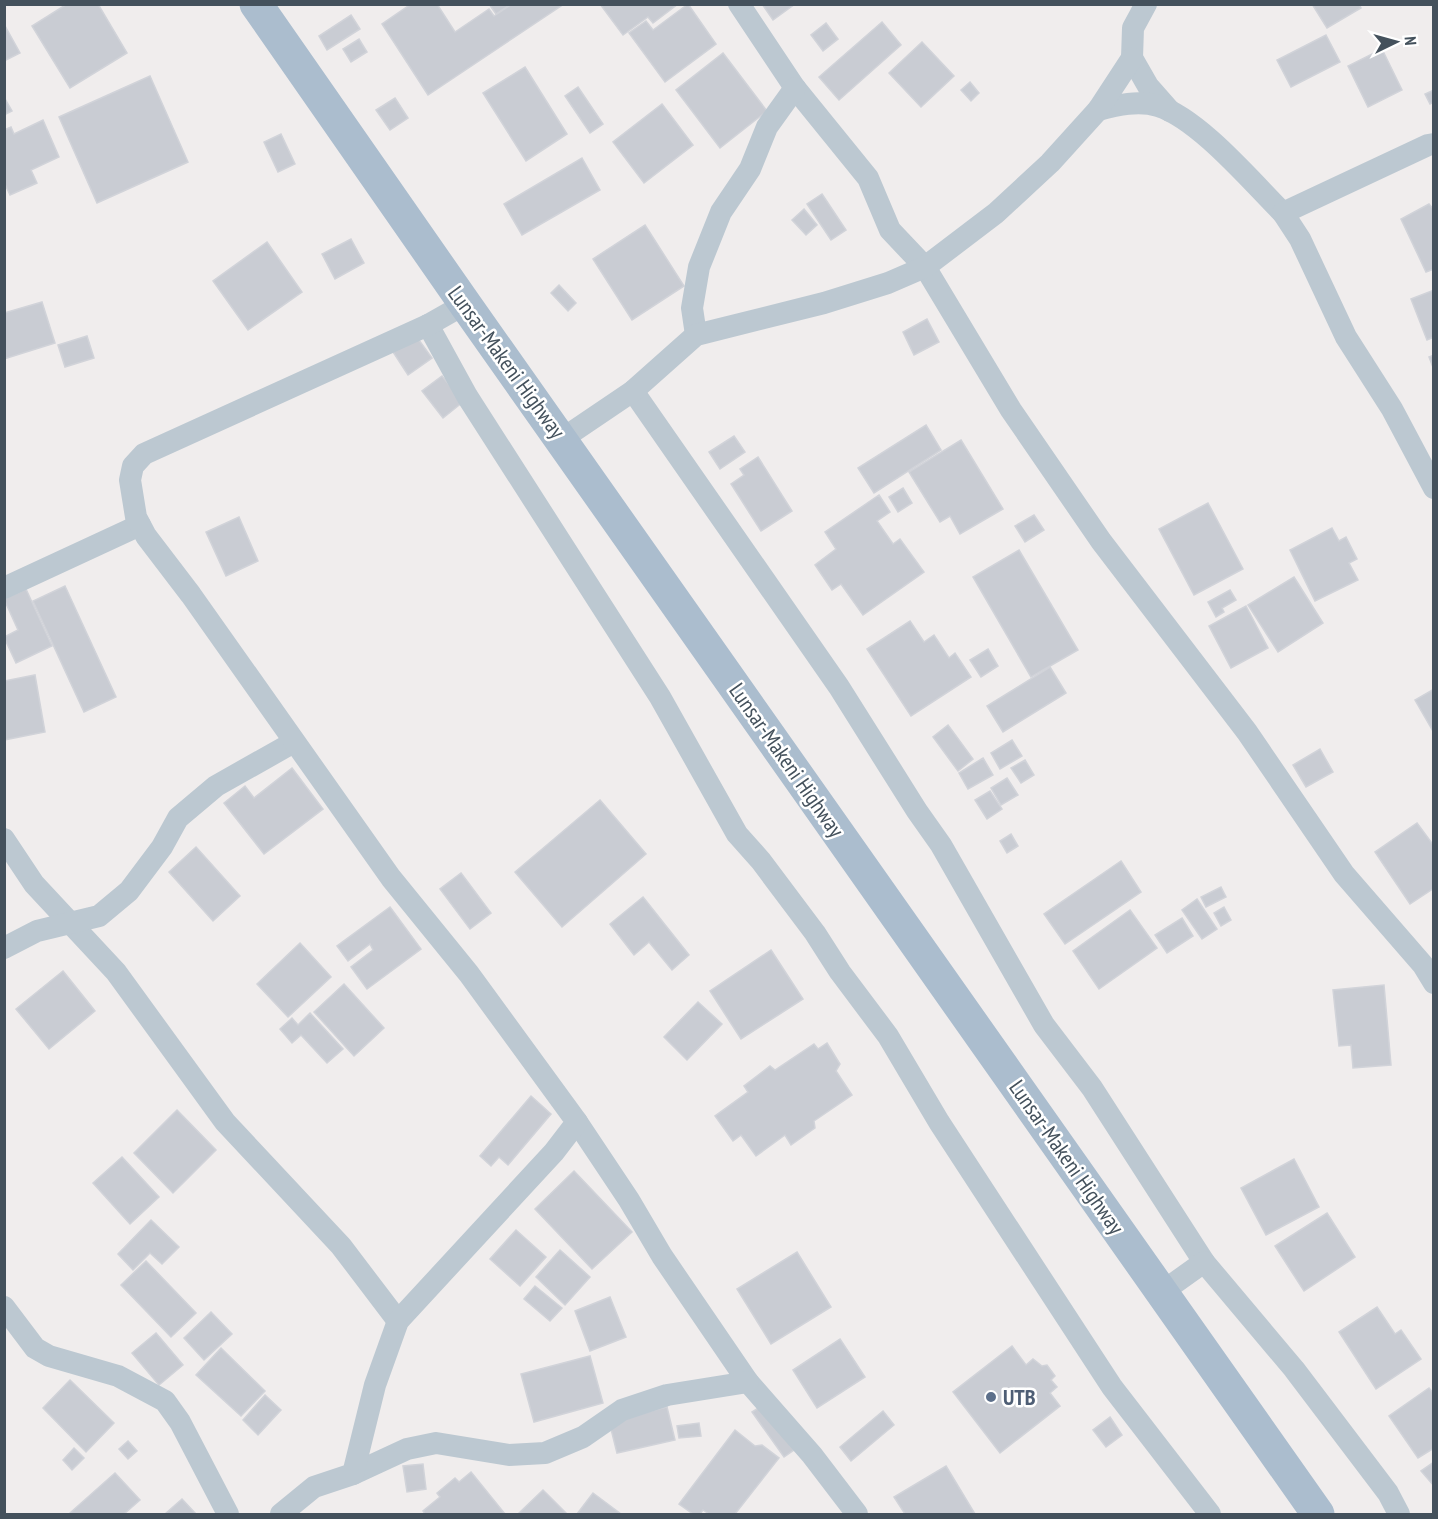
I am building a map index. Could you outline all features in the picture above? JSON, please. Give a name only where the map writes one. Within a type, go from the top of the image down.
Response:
[{"type":"main road","name":"Lunsar-Makeni Highway","points":[[256,4],[1318,1515]]},
{"type":"street","points":[[739,4],[795,88],[867,178],[890,230],[925,267],[1011,410],[1101,541],[1247,732],[1344,874],[1423,964],[1434,983]]},
{"type":"street","points":[[562,439],[633,391],[696,335],[824,303],[888,283],[925,267],[996,213],[1050,163],[1098,110],[1132,58],[1133,28],[1126,4]]},
{"type":"street","points":[[1133,28],[1146,4]]},
{"type":"street","points":[[1132,58],[1148,86],[1171,112]]},
{"type":"street","points":[[696,335],[692,308],[699,267],[721,212],[750,169],[767,127],[795,88]]},
{"type":"street","points":[[1098,110],[1124,104],[1156,105],[1189,121],[1283,213],[1309,258],[1346,338],[1392,409],[1434,488]]},
{"type":"street","points":[[1283,213],[1434,144]]},
{"type":"street","points":[[465,304],[428,325],[144,453],[133,466],[130,480],[135,517],[146,536],[191,595],[391,878],[469,974],[577,1122],[629,1200],[662,1256],[748,1382],[812,1455],[857,1515]]},
{"type":"street","points":[[428,325],[467,396],[660,697],[737,834],[761,861],[816,933],[840,972],[888,1036],[939,1122],[1112,1387],[1210,1515]]},
{"type":"street","points":[[633,391],[838,687],[917,811],[942,845],[1044,1024],[1092,1088],[1204,1262],[1294,1369],[1388,1493],[1398,1515]]},
{"type":"street","points":[[4,588],[140,525]]},
{"type":"street","points":[[4,948],[37,931],[99,916],[129,891],[162,847],[178,818],[216,786],[294,742]]},
{"type":"street","points":[[4,839],[34,884],[116,972],[225,1122],[340,1246],[398,1321]]},
{"type":"street","points":[[353,1474],[375,1385],[398,1321],[554,1152],[577,1122]]},
{"type":"street","points":[[1162,1292],[1204,1262]]},
{"type":"street","points":[[4,1307],[35,1348],[49,1356],[118,1376],[165,1401],[180,1422],[228,1515]]},
{"type":"street","points":[[281,1515],[314,1487],[353,1474],[407,1449],[436,1443],[508,1455],[545,1453],[583,1437],[622,1410],[667,1395],[748,1382]]},
{"type":"building","points":[[67,4],[98,4],[127,53],[70,88],[32,26]]},
{"type":"building","points":[[411,4],[437,4],[455,32],[489,9],[494,16],[512,4],[564,4],[428,95],[382,24]]},
{"type":"building","points":[[489,4],[511,4],[496,14]]},
{"type":"building","points":[[600,4],[678,4],[653,23],[648,17],[623,35]]},
{"type":"building","points":[[688,4],[716,44],[665,82],[629,33],[646,21],[653,30]]},
{"type":"building","points":[[762,4],[795,4],[773,20]]},
{"type":"building","points":[[1312,4],[1359,4],[1361,8],[1327,28]]},
{"type":"building","points":[[351,15],[360,29],[327,50],[319,36]]},
{"type":"building","points":[[882,22],[901,45],[839,100],[819,77]]},
{"type":"building","points":[[826,23],[838,39],[823,51],[811,35]]},
{"type":"building","points":[[4,24],[20,53],[4,61]]},
{"type":"building","points":[[1326,35],[1340,62],[1291,87],[1277,60]]},
{"type":"building","points":[[359,39],[367,52],[351,62],[343,49]]},
{"type":"building","points":[[922,42],[954,76],[921,107],[889,73]]},
{"type":"building","points":[[1382,49],[1402,90],[1368,107],[1348,66]]},
{"type":"building","points":[[723,53],[767,111],[720,148],[676,90]]},
{"type":"building","points":[[525,67],[567,134],[526,161],[483,93]]},
{"type":"building","points":[[150,76],[188,162],[97,203],[59,117]]},
{"type":"building","points":[[970,82],[979,93],[971,101],[961,90]]},
{"type":"building","points":[[578,87],[603,124],[590,133],[565,96]]},
{"type":"building","points":[[1434,90],[1434,102],[1430,104],[1425,94]]},
{"type":"building","points":[[4,97],[12,111],[4,115]]},
{"type":"building","points":[[395,98],[408,118],[390,130],[376,110]]},
{"type":"building","points":[[662,104],[693,145],[644,183],[613,142]]},
{"type":"building","points":[[43,120],[59,157],[31,170],[37,183],[10,195],[4,182],[4,130],[11,127],[14,134]]},
{"type":"building","points":[[281,134],[295,164],[278,172],[264,142]]},
{"type":"building","points":[[582,158],[600,190],[522,235],[504,204]]},
{"type":"building","points":[[822,194],[846,230],[831,240],[807,204]]},
{"type":"building","points":[[1429,204],[1434,210],[1434,269],[1426,272],[1401,219]]},
{"type":"building","points":[[804,209],[817,225],[806,235],[792,220]]},
{"type":"building","points":[[645,225],[684,286],[632,320],[593,259]]},
{"type":"building","points":[[351,239],[364,263],[335,279],[322,254]]},
{"type":"building","points":[[267,242],[302,292],[248,330],[213,281]]},
{"type":"building","points":[[559,285],[576,303],[568,311],[551,293]]},
{"type":"building","points":[[1434,290],[1434,337],[1427,340],[1411,299]]},
{"type":"building","points":[[42,302],[55,343],[4,359],[4,313]]},
{"type":"building","points":[[927,319],[939,342],[914,355],[903,332]]},
{"type":"building","points":[[87,336],[94,358],[65,367],[58,345]]},
{"type":"building","points":[[416,336],[432,358],[408,375],[393,352]]},
{"type":"building","points":[[1434,355],[1434,370],[1429,357]]},
{"type":"building","points":[[442,376],[463,402],[443,418],[422,391]]},
{"type":"building","points":[[926,425],[941,450],[874,493],[858,468]]},
{"type":"building","points":[[734,436],[745,452],[720,469],[709,452]]},
{"type":"building","points":[[961,440],[1003,509],[960,534],[950,516],[940,522],[909,472]]},
{"type":"building","points":[[758,457],[792,511],[761,531],[731,484],[744,475],[740,469]]},
{"type":"building","points":[[903,488],[912,503],[898,512],[889,497]]},
{"type":"building","points":[[879,495],[890,512],[877,521],[893,544],[900,539],[924,572],[863,615],[841,584],[832,590],[815,565],[836,549],[825,532]]},
{"type":"building","points":[[1208,503],[1243,569],[1194,595],[1159,529]]},
{"type":"building","points":[[1034,515],[1044,530],[1025,542],[1015,526]]},
{"type":"building","points":[[239,517],[258,561],[226,576],[206,532]]},
{"type":"building","points":[[1332,528],[1339,541],[1346,537],[1357,559],[1349,563],[1358,580],[1315,601],[1290,550]]},
{"type":"building","points":[[1019,550],[1078,650],[1031,677],[973,577]]},
{"type":"building","points":[[1294,577],[1323,623],[1278,652],[1248,605]]},
{"type":"building","points":[[65,586],[116,697],[84,712],[33,601]]},
{"type":"building","points":[[26,589],[52,646],[16,663],[4,637],[18,630],[4,599]]},
{"type":"building","points":[[1230,590],[1236,600],[1222,608],[1224,612],[1216,617],[1208,602]]},
{"type":"building","points":[[1246,606],[1268,648],[1231,668],[1209,626]]},
{"type":"building","points":[[910,621],[924,642],[934,635],[949,658],[955,653],[971,677],[911,716],[867,649]]},
{"type":"building","points":[[988,649],[998,666],[981,677],[970,660]]},
{"type":"building","points":[[1050,667],[1066,693],[1003,732],[987,706]]},
{"type":"building","points":[[35,675],[45,732],[4,740],[4,681]]},
{"type":"building","points":[[1434,689],[1434,733],[1415,700]]},
{"type":"building","points":[[948,725],[973,759],[958,771],[933,737]]},
{"type":"building","points":[[1012,740],[1022,756],[1000,769],[991,753]]},
{"type":"building","points":[[1320,749],[1333,772],[1306,787],[1293,765]]},
{"type":"building","points":[[983,758],[993,775],[968,789],[959,773]]},
{"type":"building","points":[[1025,760],[1034,775],[1021,783],[1011,768]]},
{"type":"building","points":[[292,768],[323,809],[264,854],[224,803],[245,786],[254,798]]},
{"type":"building","points":[[1007,778],[1018,795],[1001,805],[991,788]]},
{"type":"building","points":[[990,791],[1002,809],[987,819],[975,800]]},
{"type":"building","points":[[600,800],[646,854],[562,927],[515,872]]},
{"type":"building","points":[[1417,823],[1434,846],[1434,888],[1410,904],[1375,852]]},
{"type":"building","points":[[1011,834],[1018,846],[1007,853],[1000,841]]},
{"type":"building","points":[[196,847],[240,896],[213,921],[169,872]]},
{"type":"building","points":[[1121,861],[1141,892],[1065,944],[1044,914]]},
{"type":"building","points":[[461,873],[491,913],[470,929],[440,889]]},
{"type":"building","points":[[1221,887],[1226,897],[1206,907],[1201,897]]},
{"type":"building","points":[[643,897],[689,955],[672,970],[649,942],[634,955],[610,924]]},
{"type":"building","points":[[1197,899],[1217,929],[1202,939],[1182,910]]},
{"type":"building","points":[[390,907],[421,949],[367,989],[351,967],[373,950],[370,944],[348,961],[337,946]]},
{"type":"building","points":[[1224,907],[1231,920],[1221,926],[1214,913]]},
{"type":"building","points":[[1130,910],[1157,948],[1099,989],[1073,951]]},
{"type":"building","points":[[1182,918],[1193,936],[1167,953],[1155,935]]},
{"type":"building","points":[[300,943],[331,977],[288,1017],[257,984]]},
{"type":"building","points":[[771,950],[803,999],[741,1039],[710,991]]},
{"type":"building","points":[[63,971],[95,1011],[49,1049],[16,1009]]},
{"type":"building","points":[[344,984],[384,1028],[354,1056],[314,1012]]},
{"type":"building","points":[[1384,985],[1391,1065],[1353,1068],[1351,1045],[1339,1046],[1333,990]]},
{"type":"building","points":[[698,1002],[722,1024],[687,1060],[664,1037]]},
{"type":"building","points":[[310,1013],[343,1049],[327,1063],[301,1035],[292,1043],[280,1029],[292,1018],[298,1025]]},
{"type":"building","points":[[827,1043],[840,1064],[836,1071],[852,1095],[814,1121],[815,1128],[791,1145],[785,1135],[756,1156],[741,1135],[733,1141],[715,1116],[748,1092],[744,1086],[770,1066],[775,1070],[814,1044],[818,1049]]},
{"type":"building","points":[[531,1096],[551,1114],[508,1165],[499,1157],[491,1166],[480,1156]]},
{"type":"building","points":[[177,1110],[216,1150],[173,1193],[134,1153]]},
{"type":"building","points":[[122,1157],[159,1197],[130,1224],[93,1183]]},
{"type":"building","points":[[1294,1159],[1319,1207],[1266,1235],[1241,1188]]},
{"type":"building","points":[[574,1171],[632,1232],[592,1269],[535,1209]]},
{"type":"building","points":[[1327,1213],[1355,1257],[1304,1291],[1275,1246]]},
{"type":"building","points":[[151,1220],[179,1247],[162,1264],[150,1253],[133,1270],[118,1254]]},
{"type":"building","points":[[516,1230],[546,1257],[520,1286],[490,1259]]},
{"type":"building","points":[[560,1250],[590,1277],[565,1305],[536,1277]]},
{"type":"building","points":[[797,1252],[831,1307],[771,1344],[737,1289]]},
{"type":"building","points":[[146,1261],[196,1313],[171,1337],[121,1285]]},
{"type":"building","points":[[535,1286],[562,1308],[550,1321],[524,1299]]},
{"type":"building","points":[[610,1297],[626,1337],[590,1351],[575,1311]]},
{"type":"building","points":[[1377,1307],[1395,1334],[1401,1330],[1421,1359],[1376,1389],[1339,1332]]},
{"type":"building","points":[[211,1312],[232,1334],[204,1360],[184,1338]]},
{"type":"building","points":[[156,1333],[183,1365],[159,1385],[132,1353]]},
{"type":"building","points":[[840,1339],[865,1377],[817,1408],[793,1370]]},
{"type":"building","points":[[1012,1346],[1026,1365],[1033,1359],[1042,1366],[1047,1365],[1055,1376],[1051,1380],[1057,1387],[1050,1393],[1060,1406],[1000,1453],[953,1392]]},
{"type":"building","points":[[221,1348],[265,1391],[241,1416],[196,1375]]},
{"type":"building","points":[[590,1356],[603,1403],[534,1422],[521,1374]]},
{"type":"building","points":[[70,1380],[114,1423],[86,1452],[43,1408]]},
{"type":"building","points":[[1429,1388],[1434,1394],[1434,1448],[1418,1458],[1389,1416]]},
{"type":"building","points":[[265,1395],[281,1410],[258,1435],[243,1420]]},
{"type":"building","points":[[763,1405],[794,1450],[784,1457],[752,1412]]},
{"type":"building","points":[[667,1407],[675,1440],[617,1453],[609,1421]]},
{"type":"building","points":[[883,1411],[894,1425],[851,1461],[840,1447]]},
{"type":"building","points":[[1110,1417],[1122,1435],[1106,1447],[1093,1430]]},
{"type":"building","points":[[699,1423],[701,1436],[679,1438],[677,1426]]},
{"type":"building","points":[[735,1430],[755,1446],[762,1445],[779,1458],[735,1514],[709,1514],[703,1510],[700,1514],[693,1514],[679,1504]]},
{"type":"building","points":[[128,1441],[137,1451],[128,1459],[119,1449]]},
{"type":"building","points":[[74,1448],[84,1458],[72,1470],[63,1460]]},
{"type":"building","points":[[1434,1462],[1434,1486],[1421,1471]]},
{"type":"building","points":[[423,1464],[426,1489],[407,1492],[403,1466]]},
{"type":"building","points":[[946,1466],[975,1514],[905,1514],[894,1497]]},
{"type":"building","points":[[471,1472],[505,1514],[425,1514],[423,1511],[440,1497],[437,1493],[455,1478],[459,1482]]},
{"type":"building","points":[[115,1473],[140,1500],[124,1514],[70,1513]]},
{"type":"building","points":[[543,1490],[567,1514],[518,1514]]},
{"type":"building","points":[[593,1493],[621,1514],[577,1514]]},
{"type":"building","points":[[182,1499],[196,1514],[165,1514]]},
{"type":"place","name":"UTB","points":[[991,1397]]}]
